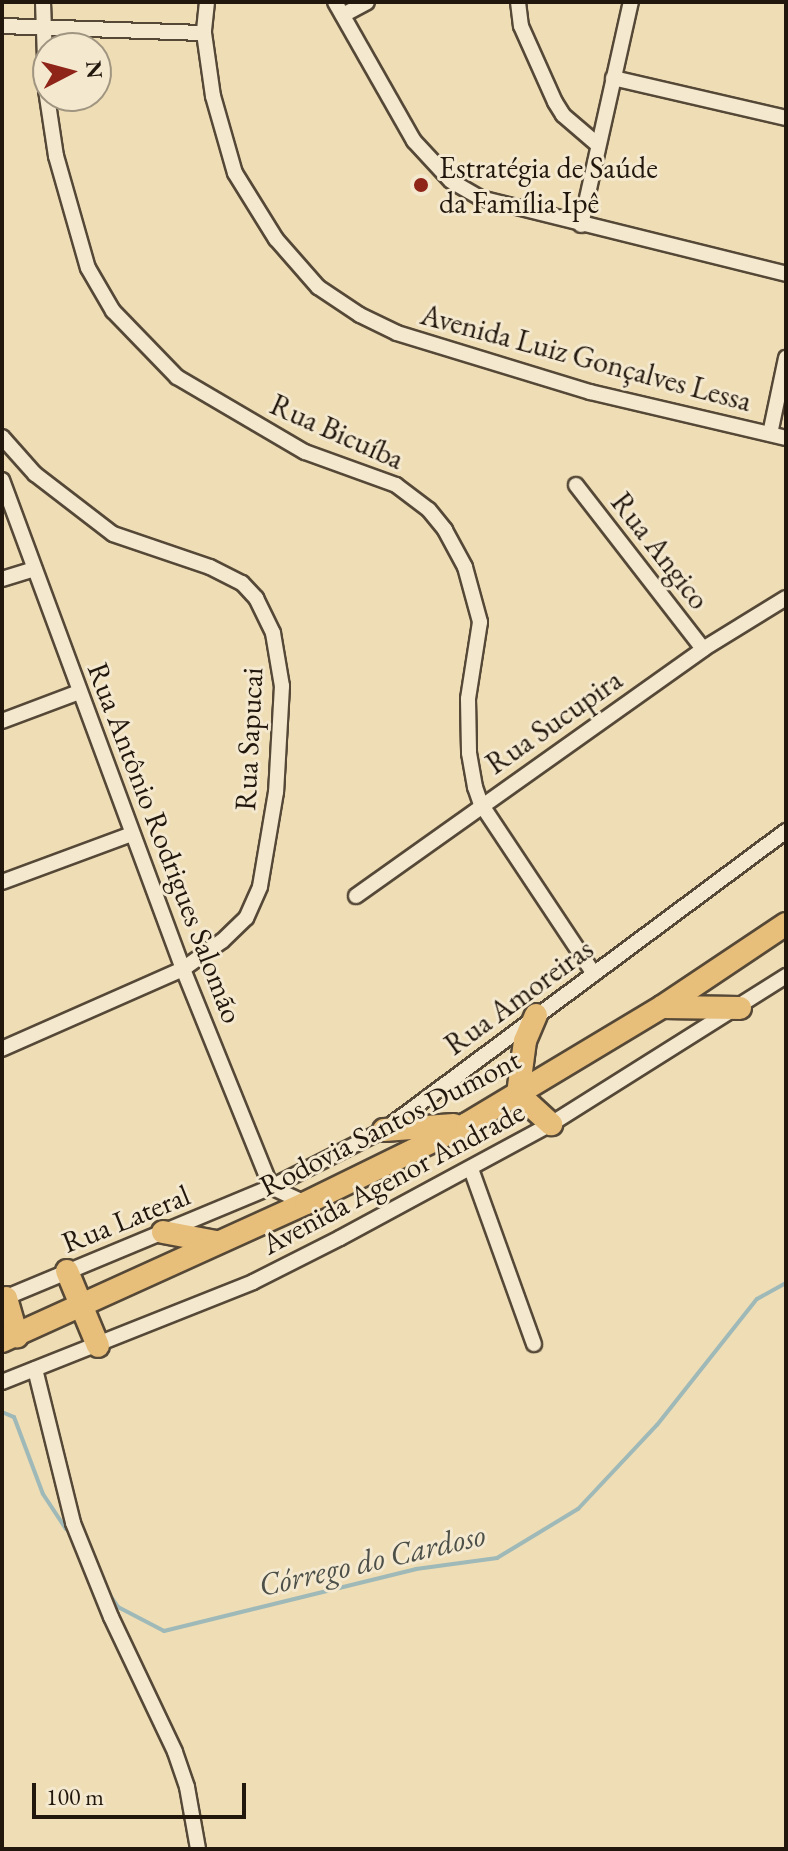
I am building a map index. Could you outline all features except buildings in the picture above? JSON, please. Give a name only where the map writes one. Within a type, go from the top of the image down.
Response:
[{"type":"highway","name":"Rodovia Santos Dumont","points":[[10,1338],[306,1203],[467,1124],[662,1007],[786,924]]},
{"type":"highway","points":[[662,1007],[740,1008]]},
{"type":"highway","points":[[536,1015],[525,1041],[518,1094],[551,1124]]},
{"type":"highway","points":[[384,1130],[467,1124]]},
{"type":"highway","points":[[163,1232],[216,1242]]},
{"type":"highway","points":[[67,1271],[98,1346]]},
{"type":"highway","points":[[4,1298],[10,1338]]},
{"type":"street","name":"Rua Bicuíba","points":[[43,2],[41,27],[56,156],[88,268],[113,311],[177,377],[305,452],[396,485],[429,510],[456,548],[472,587],[480,622],[467,725],[471,773],[481,804],[594,974]]},
{"type":"street","name":"Avenida Luiz Gonçalves Lessa","points":[[207,2],[204,33],[213,96],[235,173],[276,239],[318,287],[360,315],[397,333],[590,392],[786,438]]},
{"type":"street","points":[[367,2],[339,9],[414,141],[451,181],[480,198],[786,274]]},
{"type":"street","points":[[518,2],[521,26],[555,102],[563,115],[598,145]]},
{"type":"street","points":[[581,225],[631,2]]},
{"type":"street","points":[[2,26],[204,33]]},
{"type":"street","points":[[613,78],[786,118]]},
{"type":"street","points":[[770,434],[786,358]]},
{"type":"street","name":"Rua Sapucai","points":[[2,437],[35,474],[113,534],[210,567],[242,583],[256,598],[273,633],[282,686],[276,792],[260,887],[246,918],[222,941],[183,969],[2,1049]]},
{"type":"street","name":"Rua Antônio Rodrigues Salomão","points":[[2,480],[7,510],[34,569],[183,969],[271,1187]]},
{"type":"street","name":"Rua Angico","points":[[576,485],[703,649]]},
{"type":"street","points":[[2,579],[34,569]]},
{"type":"street","name":"Rua Sucupira","points":[[356,896],[481,804],[703,649],[786,598]]},
{"type":"street","points":[[2,721],[79,692]]},
{"type":"street","name":"Rua Amoreiras","points":[[271,1187],[384,1130],[786,831]]},
{"type":"street","points":[[2,882],[132,834]]},
{"type":"street","name":"Avenida Agenor Andrade","points":[[2,1382],[253,1282],[551,1124],[740,1008],[786,976]]},
{"type":"street","points":[[471,1169],[534,1344]]},
{"type":"street","points":[[271,1187],[306,1203]]},
{"type":"street","name":"Rua Lateral","points":[[4,1298],[271,1187]]},
{"type":"street","points":[[35,1369],[73,1523],[111,1617],[175,1752],[187,1787],[198,1849]]},
{"type":"waterway","name":"Córrego do Cardoso","points":[[109,1594],[118,1607],[164,1631],[416,1569],[497,1558],[578,1509],[657,1425],[757,1299],[786,1283]]},
{"type":"waterway","name":"Córrego do Cardoso","points":[[2,1412],[14,1417],[43,1494],[66,1529]]},
{"type":"place","name":"Estratégia de Saúde da Família Ipê","points":[[421,185]]}]
